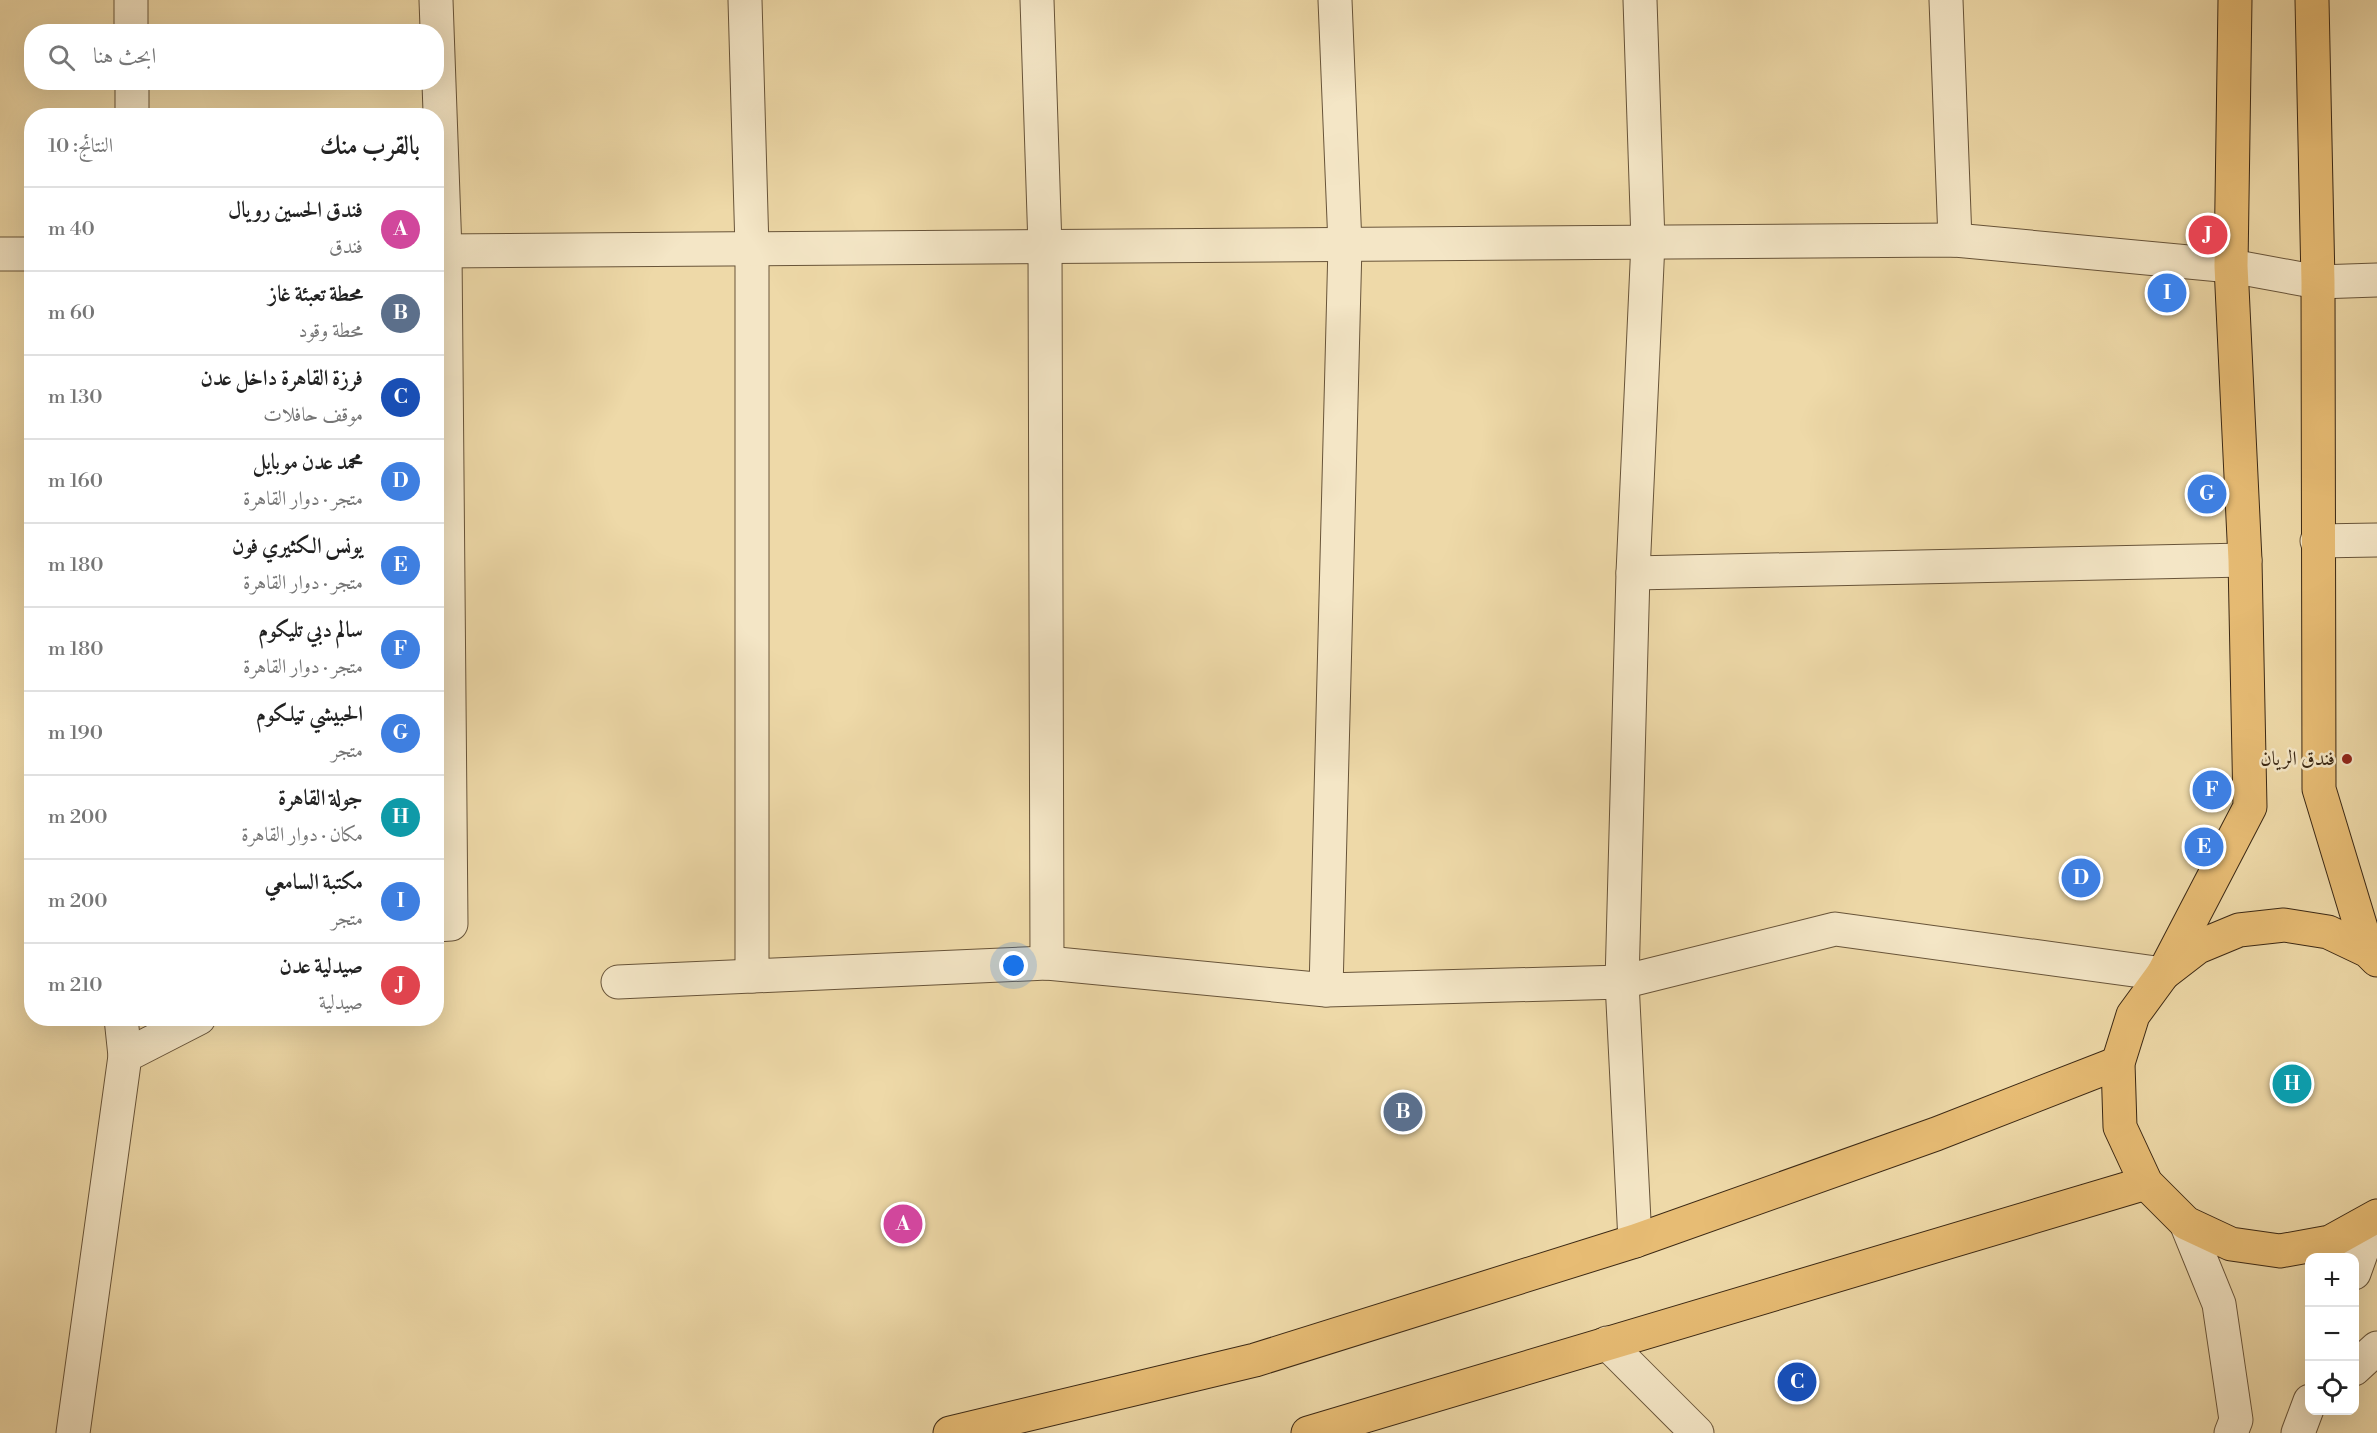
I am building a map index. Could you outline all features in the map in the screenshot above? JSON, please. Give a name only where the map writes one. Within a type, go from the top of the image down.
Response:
[{"type":"main road","points":[[2235,0],[2231,266],[2245,560],[2250,807],[2163,974],[2133,1015],[2118,1063],[2120,1126],[2146,1183],[2186,1223],[2231,1244],[2280,1251],[2330,1242],[2376,1218]]},
{"type":"main road","points":[[2312,0],[2318,282],[2319,789],[2372,955]]},
{"type":"main road","points":[[2163,974],[2198,947],[2239,930],[2284,925],[2328,932],[2372,955]]},
{"type":"main road","points":[[950,1433],[1255,1360],[1635,1241],[1936,1134],[2118,1063]]},
{"type":"main road","points":[[1308,1433],[2146,1183]]},
{"type":"street","points":[[131,0],[131,24]]},
{"type":"street","points":[[436,0],[436,24]]},
{"type":"street","points":[[745,0],[752,249],[752,976]]},
{"type":"street","points":[[1037,0],[1045,247],[1047,963]]},
{"type":"street","points":[[1326,990],[1345,245],[1335,0]]},
{"type":"street","points":[[1635,1241],[1622,982],[1633,573],[1648,242],[1640,0]]},
{"type":"street","points":[[1946,0],[1954,240]]},
{"type":"street","points":[[132,90],[132,108]]},
{"type":"street","points":[[438,90],[438,108]]},
{"type":"street","points":[[444,251],[1954,240],[2231,266],[2318,282],[2377,280]]},
{"type":"street","points":[[0,254],[24,254]]},
{"type":"street","points":[[444,453],[451,924],[444,924]]},
{"type":"street","points":[[2317,541],[2377,540]]},
{"type":"street","points":[[1633,573],[2245,560]]},
{"type":"street","points":[[618,982],[1047,963],[1326,990],[1622,982],[1835,929],[2163,974]]},
{"type":"street","points":[[73,1433],[125,1056],[122,1026]]},
{"type":"street","points":[[125,1056],[183,1026]]},
{"type":"street","points":[[2359,1263],[2376,1218]]},
{"type":"street","points":[[2186,1223],[2219,1304],[2236,1420],[2231,1433]]},
{"type":"street","points":[[1607,1343],[1697,1433]]},
{"type":"street","points":[[2359,1365],[2377,1348]]},
{"type":"place","name":"صيدلية عدن","points":[[2208,235]]},
{"type":"place","name":"مكتبة السامعي","points":[[2167,293]]},
{"type":"place","name":"الحبيشي تيلكوم","points":[[2207,494]]},
{"type":"place","name":"فندق الريان","points":[[2347,759]]},
{"type":"place","name":"سالم دبي تليكوم","points":[[2212,790]]},
{"type":"place","name":"يونس الكثيري فون","points":[[2204,847]]},
{"type":"place","name":"محمد عدن موبايل","points":[[2081,878]]},
{"type":"place","name":"جولة القاهرة","points":[[2292,1084]]},
{"type":"place","name":"محطة تعبئة غاز","points":[[1403,1112]]},
{"type":"place","name":"فندق الحسين رويال","points":[[903,1224]]},
{"type":"place","name":"فرزة القاهرة داخل عدن","points":[[1797,1382]]}]
